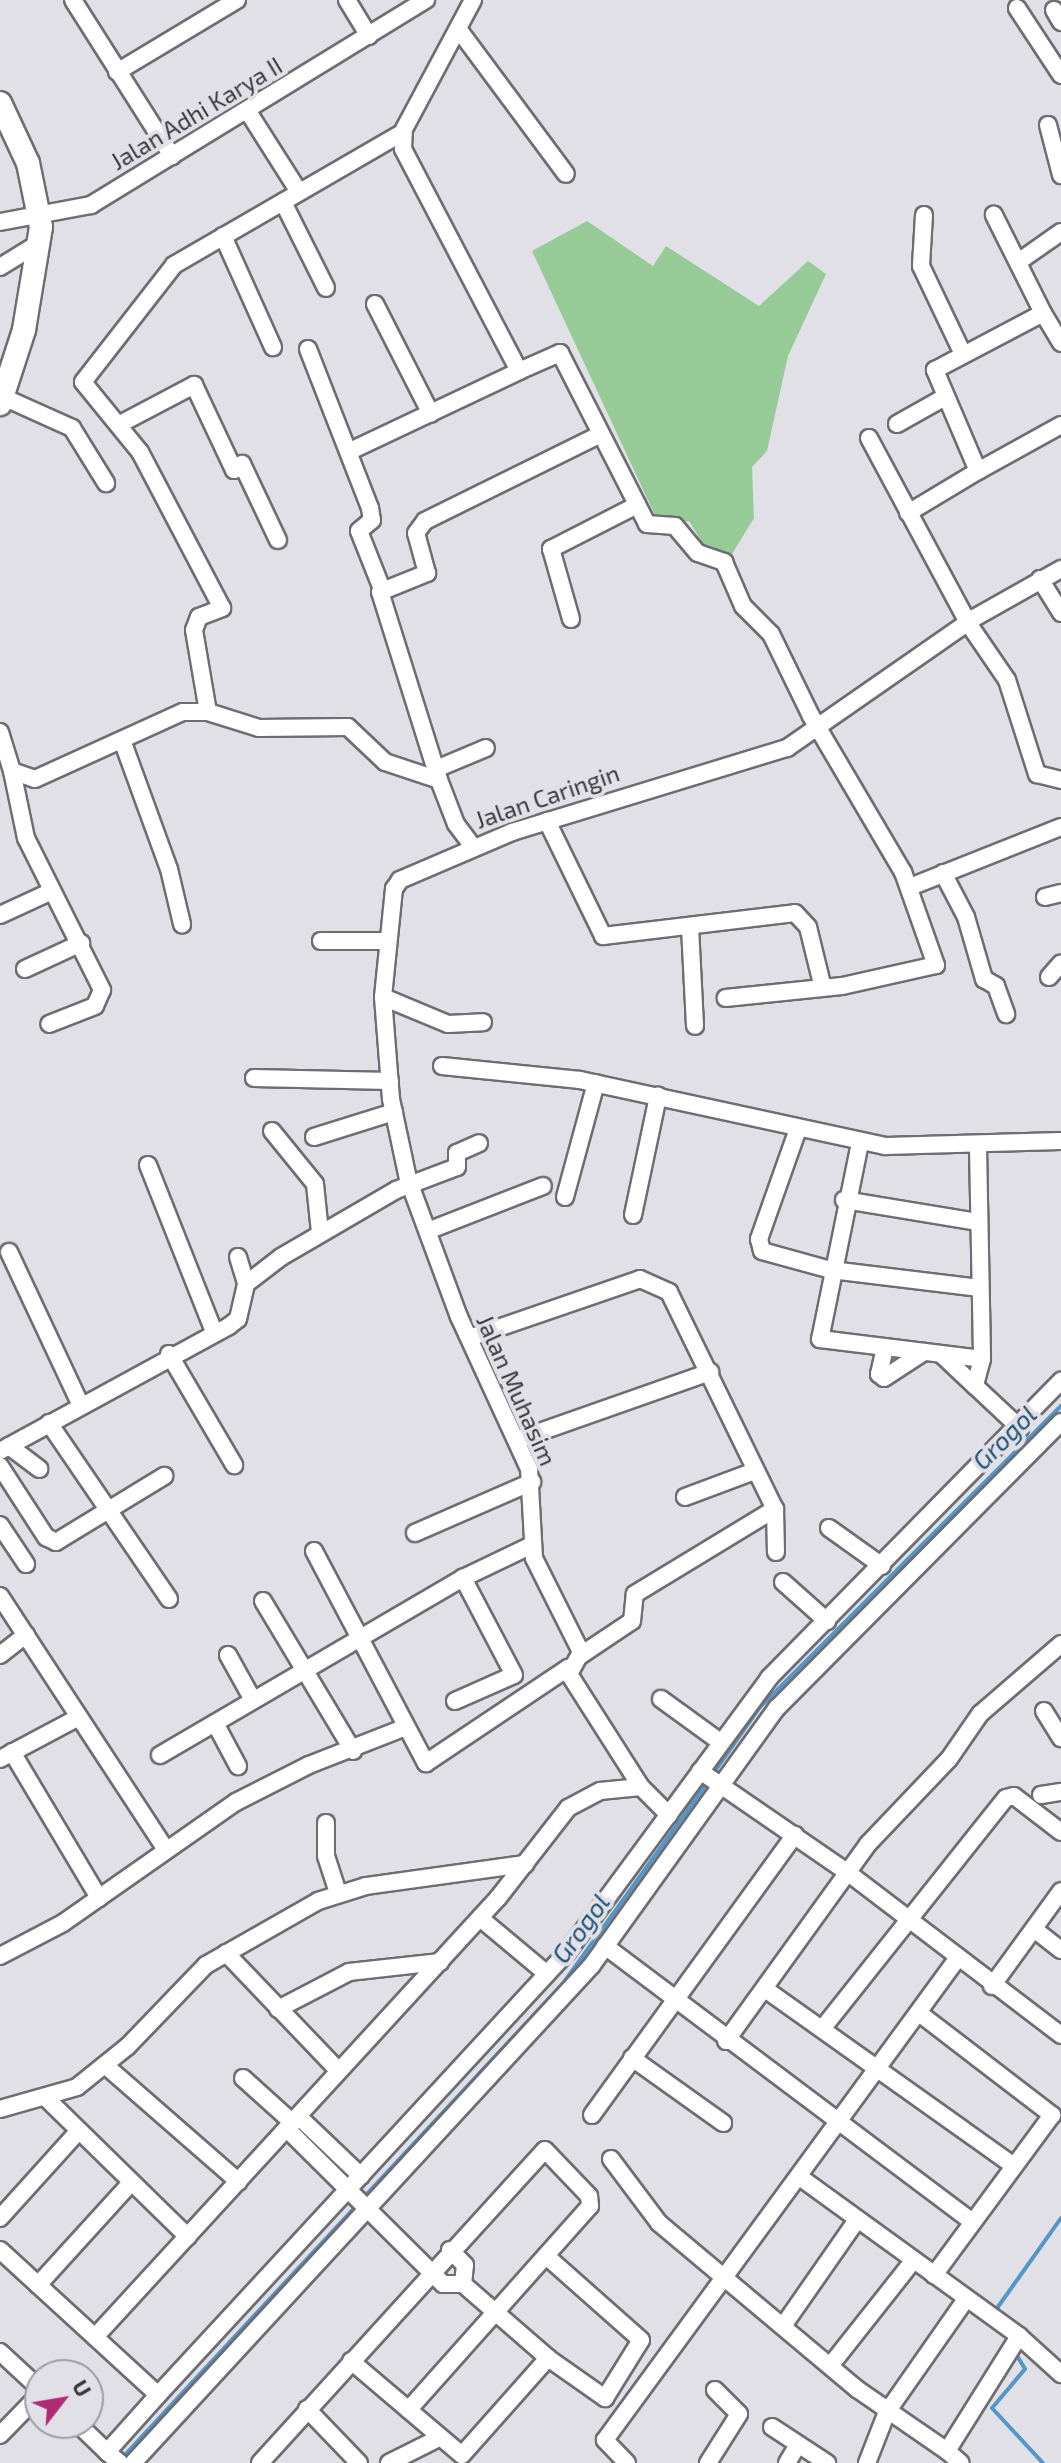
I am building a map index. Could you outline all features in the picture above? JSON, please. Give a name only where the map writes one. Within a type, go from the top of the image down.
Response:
[{"type":"main road","points":[[0,103],[28,163],[41,214],[24,330],[1,400]]},
{"type":"street","points":[[73,0],[172,156]]},
{"type":"street","points":[[117,72],[237,0]]},
{"type":"street","points":[[347,0],[369,36]]},
{"type":"street","name":"Jalan Adhi Karya II","points":[[0,222],[84,208],[426,0]]},
{"type":"street","points":[[208,712],[194,630],[199,617],[222,608],[178,515],[120,424],[83,382],[165,272],[402,133],[459,30],[470,1]]},
{"type":"street","points":[[1017,8],[1061,75]]},
{"type":"street","points":[[459,30],[566,174]]},
{"type":"street","points":[[247,110],[299,192]]},
{"type":"street","points":[[1048,125],[1061,175]]},
{"type":"street","points":[[402,133],[403,149],[519,371]]},
{"type":"street","points":[[283,202],[326,288]]},
{"type":"street","points":[[924,215],[921,266],[963,354]]},
{"type":"street","points":[[994,215],[1021,260],[1043,313],[1061,343]]},
{"type":"street","points":[[1021,260],[1061,232]]},
{"type":"street","points":[[223,236],[273,347]]},
{"type":"street","points":[[0,267],[39,243]]},
{"type":"street","points":[[375,304],[431,414]]},
{"type":"street","points":[[978,471],[935,370],[1043,313]]},
{"type":"street","points":[[308,349],[350,451],[560,353],[650,527],[675,526],[698,553],[724,562],[743,606],[771,634],[818,729],[910,887],[934,970],[842,986],[822,984],[726,998]]},
{"type":"street","points":[[120,424],[194,385],[234,470],[242,464],[278,540]]},
{"type":"street","points":[[897,424],[945,397]]},
{"type":"street","points":[[1,400],[72,428],[106,483]]},
{"type":"street","points":[[908,513],[1061,425]]},
{"type":"street","points":[[382,589],[427,573],[416,533],[425,521],[601,434]]},
{"type":"street","points":[[869,438],[968,623],[1007,680],[1037,774],[1061,780]]},
{"type":"street","name":"Jalan Caringin","points":[[350,451],[373,516],[360,525],[361,540],[382,589],[379,597],[437,775],[456,824],[474,848],[547,821],[773,754],[818,729],[968,623],[1061,569]]},
{"type":"street","points":[[571,619],[551,549],[637,505]]},
{"type":"street","points":[[1040,579],[1061,612]]},
{"type":"street","points":[[12,771],[27,779],[47,776],[174,715],[208,712],[259,728],[348,727],[385,762],[437,775],[486,748]]},
{"type":"street","points":[[0,732],[26,838],[50,892],[100,979],[100,1000],[49,1024]]},
{"type":"street","points":[[122,740],[169,869],[182,924]]},
{"type":"street","points":[[547,821],[598,933],[690,927],[799,914],[822,984]]},
{"type":"street","points":[[910,887],[1061,827]]},
{"type":"street","name":"Jalan Muhasim","points":[[474,848],[453,862],[400,880],[384,941],[383,997],[394,1112],[411,1184],[469,1338],[517,1440],[532,1482],[532,1545],[581,1655]]},
{"type":"street","points":[[943,873],[966,917],[984,979],[996,986],[1006,1014]]},
{"type":"street","points":[[0,915],[50,892]]},
{"type":"street","points":[[690,927],[695,1026]]},
{"type":"street","points":[[321,941],[384,941]]},
{"type":"street","points":[[25,969],[81,943]]},
{"type":"street","points":[[1049,977],[1061,963]]},
{"type":"street","points":[[383,997],[448,1024],[483,1022]]},
{"type":"street","points":[[442,1066],[596,1083],[860,1143],[978,1147],[1061,1141]]},
{"type":"street","points":[[254,1078],[390,1081]]},
{"type":"street","points":[[565,1197],[596,1083]]},
{"type":"street","points":[[633,1215],[658,1096]]},
{"type":"street","points":[[314,1137],[394,1112]]},
{"type":"street","points":[[798,1129],[759,1247],[831,1270],[980,1288]]},
{"type":"street","points":[[272,1131],[315,1184],[320,1232]]},
{"type":"street","points":[[246,1284],[320,1232],[411,1184],[457,1167],[457,1153],[479,1143]]},
{"type":"street","points":[[860,1143],[844,1200],[820,1339],[982,1359]]},
{"type":"street","points":[[975,1386],[982,1359],[978,1147]]},
{"type":"street","points":[[148,1165],[214,1332]]},
{"type":"street","points":[[430,1230],[543,1186]]},
{"type":"street","points":[[844,1200],[978,1222]]},
{"type":"street","points":[[9,1252],[81,1406]]},
{"type":"street","points":[[39,1469],[4,1448],[169,1354],[238,1319],[246,1284],[238,1257]]},
{"type":"street","points":[[469,1338],[640,1279],[669,1292],[775,1509],[776,1552]]},
{"type":"street","points":[[885,1348],[879,1374],[884,1378],[924,1352]]},
{"type":"street","points":[[169,1354],[234,1465]]},
{"type":"street","points":[[942,1355],[1020,1428]]},
{"type":"street","points":[[517,1440],[710,1372]]},
{"type":"street","points":[[119,2460],[370,2208],[605,1946],[712,1780],[719,1741],[769,1678],[1020,1428],[1061,1381]]},
{"type":"street","points":[[119,2460],[158,2395],[547,1974],[669,1815],[712,1780],[784,1701],[1061,1422]]},
{"type":"street","points":[[49,1423],[169,1599]]},
{"type":"street","points":[[0,1466],[51,1541],[164,1476]]},
{"type":"street","points":[[685,1497],[755,1471]]},
{"type":"street","points":[[415,1533],[532,1482]]},
{"type":"street","points":[[314,1551],[426,1763],[632,1621],[635,1594],[775,1509]]},
{"type":"street","points":[[0,1525],[26,1564]]},
{"type":"street","points":[[829,1528],[882,1566]]},
{"type":"street","points":[[160,1755],[463,1578],[532,1545]]},
{"type":"street","points":[[455,1701],[514,1675],[463,1578]]},
{"type":"street","points":[[783,1582],[827,1621]]},
{"type":"street","points":[[0,1596],[166,1850]]},
{"type":"street","points":[[263,1601],[353,1751]]},
{"type":"street","points":[[0,1655],[26,1635]]},
{"type":"street","points":[[726,2041],[847,1872],[949,1759],[972,1723],[1061,1644]]},
{"type":"street","points":[[228,1655],[253,1700]]},
{"type":"street","points":[[568,1668],[641,1787],[669,1815]]},
{"type":"street","points":[[661,1699],[719,1741]]},
{"type":"street","points":[[1044,1711],[1061,1738]]},
{"type":"street","points":[[79,1717],[6,1755],[99,1898]]},
{"type":"street","points":[[215,1723],[238,1766]]},
{"type":"street","points":[[0,1956],[99,1898],[257,1791],[406,1727]]},
{"type":"street","points":[[712,1780],[847,1872],[992,1986],[1061,2035]]},
{"type":"street","points":[[95,2337],[480,1918],[577,1800],[641,1787]]},
{"type":"street","points":[[1041,1795],[1061,1792]]},
{"type":"street","points":[[822,2029],[906,1917],[1010,1796],[1061,1832]]},
{"type":"street","points":[[326,1823],[326,1856],[338,1893]]},
{"type":"street","points":[[592,2115],[795,1835]]},
{"type":"street","points":[[0,2109],[47,2099],[106,2066],[183,1985],[226,1953],[338,1893],[525,1864]]},
{"type":"street","points":[[992,1986],[1061,1891]]},
{"type":"street","points":[[480,1918],[547,1974]]},
{"type":"street","points":[[1034,1929],[1061,1950]]},
{"type":"street","points":[[605,1946],[674,2002],[972,2222]]},
{"type":"street","points":[[226,1953],[338,2070]]},
{"type":"street","points":[[627,2463],[605,2440],[841,2126],[957,1959]]},
{"type":"street","points":[[278,2009],[349,1972],[440,1962]]},
{"type":"street","points":[[765,1989],[1014,2166]]},
{"type":"street","points":[[919,2013],[1056,2118],[1014,2166],[934,2275]]},
{"type":"street","points":[[632,2058],[723,2123]]},
{"type":"street","points":[[106,2066],[239,2182]]},
{"type":"street","points":[[243,2078],[355,2185],[370,2208],[446,2285],[463,2284],[548,2358],[605,2398],[642,2344],[546,2256]]},
{"type":"street","points":[[47,2099],[76,2134],[188,2237]]},
{"type":"street","points":[[0,2218],[76,2134]]},
{"type":"street","points":[[257,2462],[543,2149],[592,2203],[408,2410]]},
{"type":"street","points":[[611,2159],[644,2208],[724,2278],[887,2412],[961,2463]]},
{"type":"street","points":[[801,2178],[1019,2336],[1061,2374]]},
{"type":"street","points":[[38,2285],[130,2184]]},
{"type":"street","points":[[783,2326],[857,2220]]},
{"type":"street","points":[[0,2250],[158,2395]]},
{"type":"street","points":[[450,2250],[465,2265],[463,2284]]},
{"type":"street","points":[[830,2366],[913,2261]]},
{"type":"street","points":[[867,2463],[887,2412],[966,2299]]},
{"type":"street","points":[[950,2457],[1019,2336]]},
{"type":"street","points":[[0,2352],[24,2376]]},
{"type":"street","points":[[351,2361],[459,2454],[467,2452],[548,2358]]},
{"type":"street","points":[[708,2463],[739,2414],[715,2390]]},
{"type":"street","points":[[0,2435],[24,2409]]},
{"type":"street","points":[[307,2409],[359,2463]]},
{"type":"street","points":[[772,2427],[827,2463]]},
{"type":"street","points":[[389,2463],[439,2438]]},
{"type":"street","points":[[95,2439],[119,2460]]},
{"type":"street","points":[[787,2463],[798,2445]]},
{"type":"green space","points":[[587,221],[653,266],[666,246],[759,306],[808,261],[826,274],[788,356],[767,451],[752,467],[754,518],[732,554],[707,550],[689,521],[660,526],[532,251]]},
{"type":"waterway","name":"Grogol","points":[[712,1775],[760,1707],[1061,1406]]},
{"type":"waterway","name":"Grogol","points":[[364,2197],[562,1985],[707,1783]]},
{"type":"waterway","name":"Grogol","points":[[122,2458],[358,2204]]},
{"type":"waterway","name":"Grogol","points":[[995,2311],[1061,2218]]},
{"type":"waterway","name":"Grogol","points":[[1016,2354],[1025,2369],[992,2408],[1043,2463]]}]
